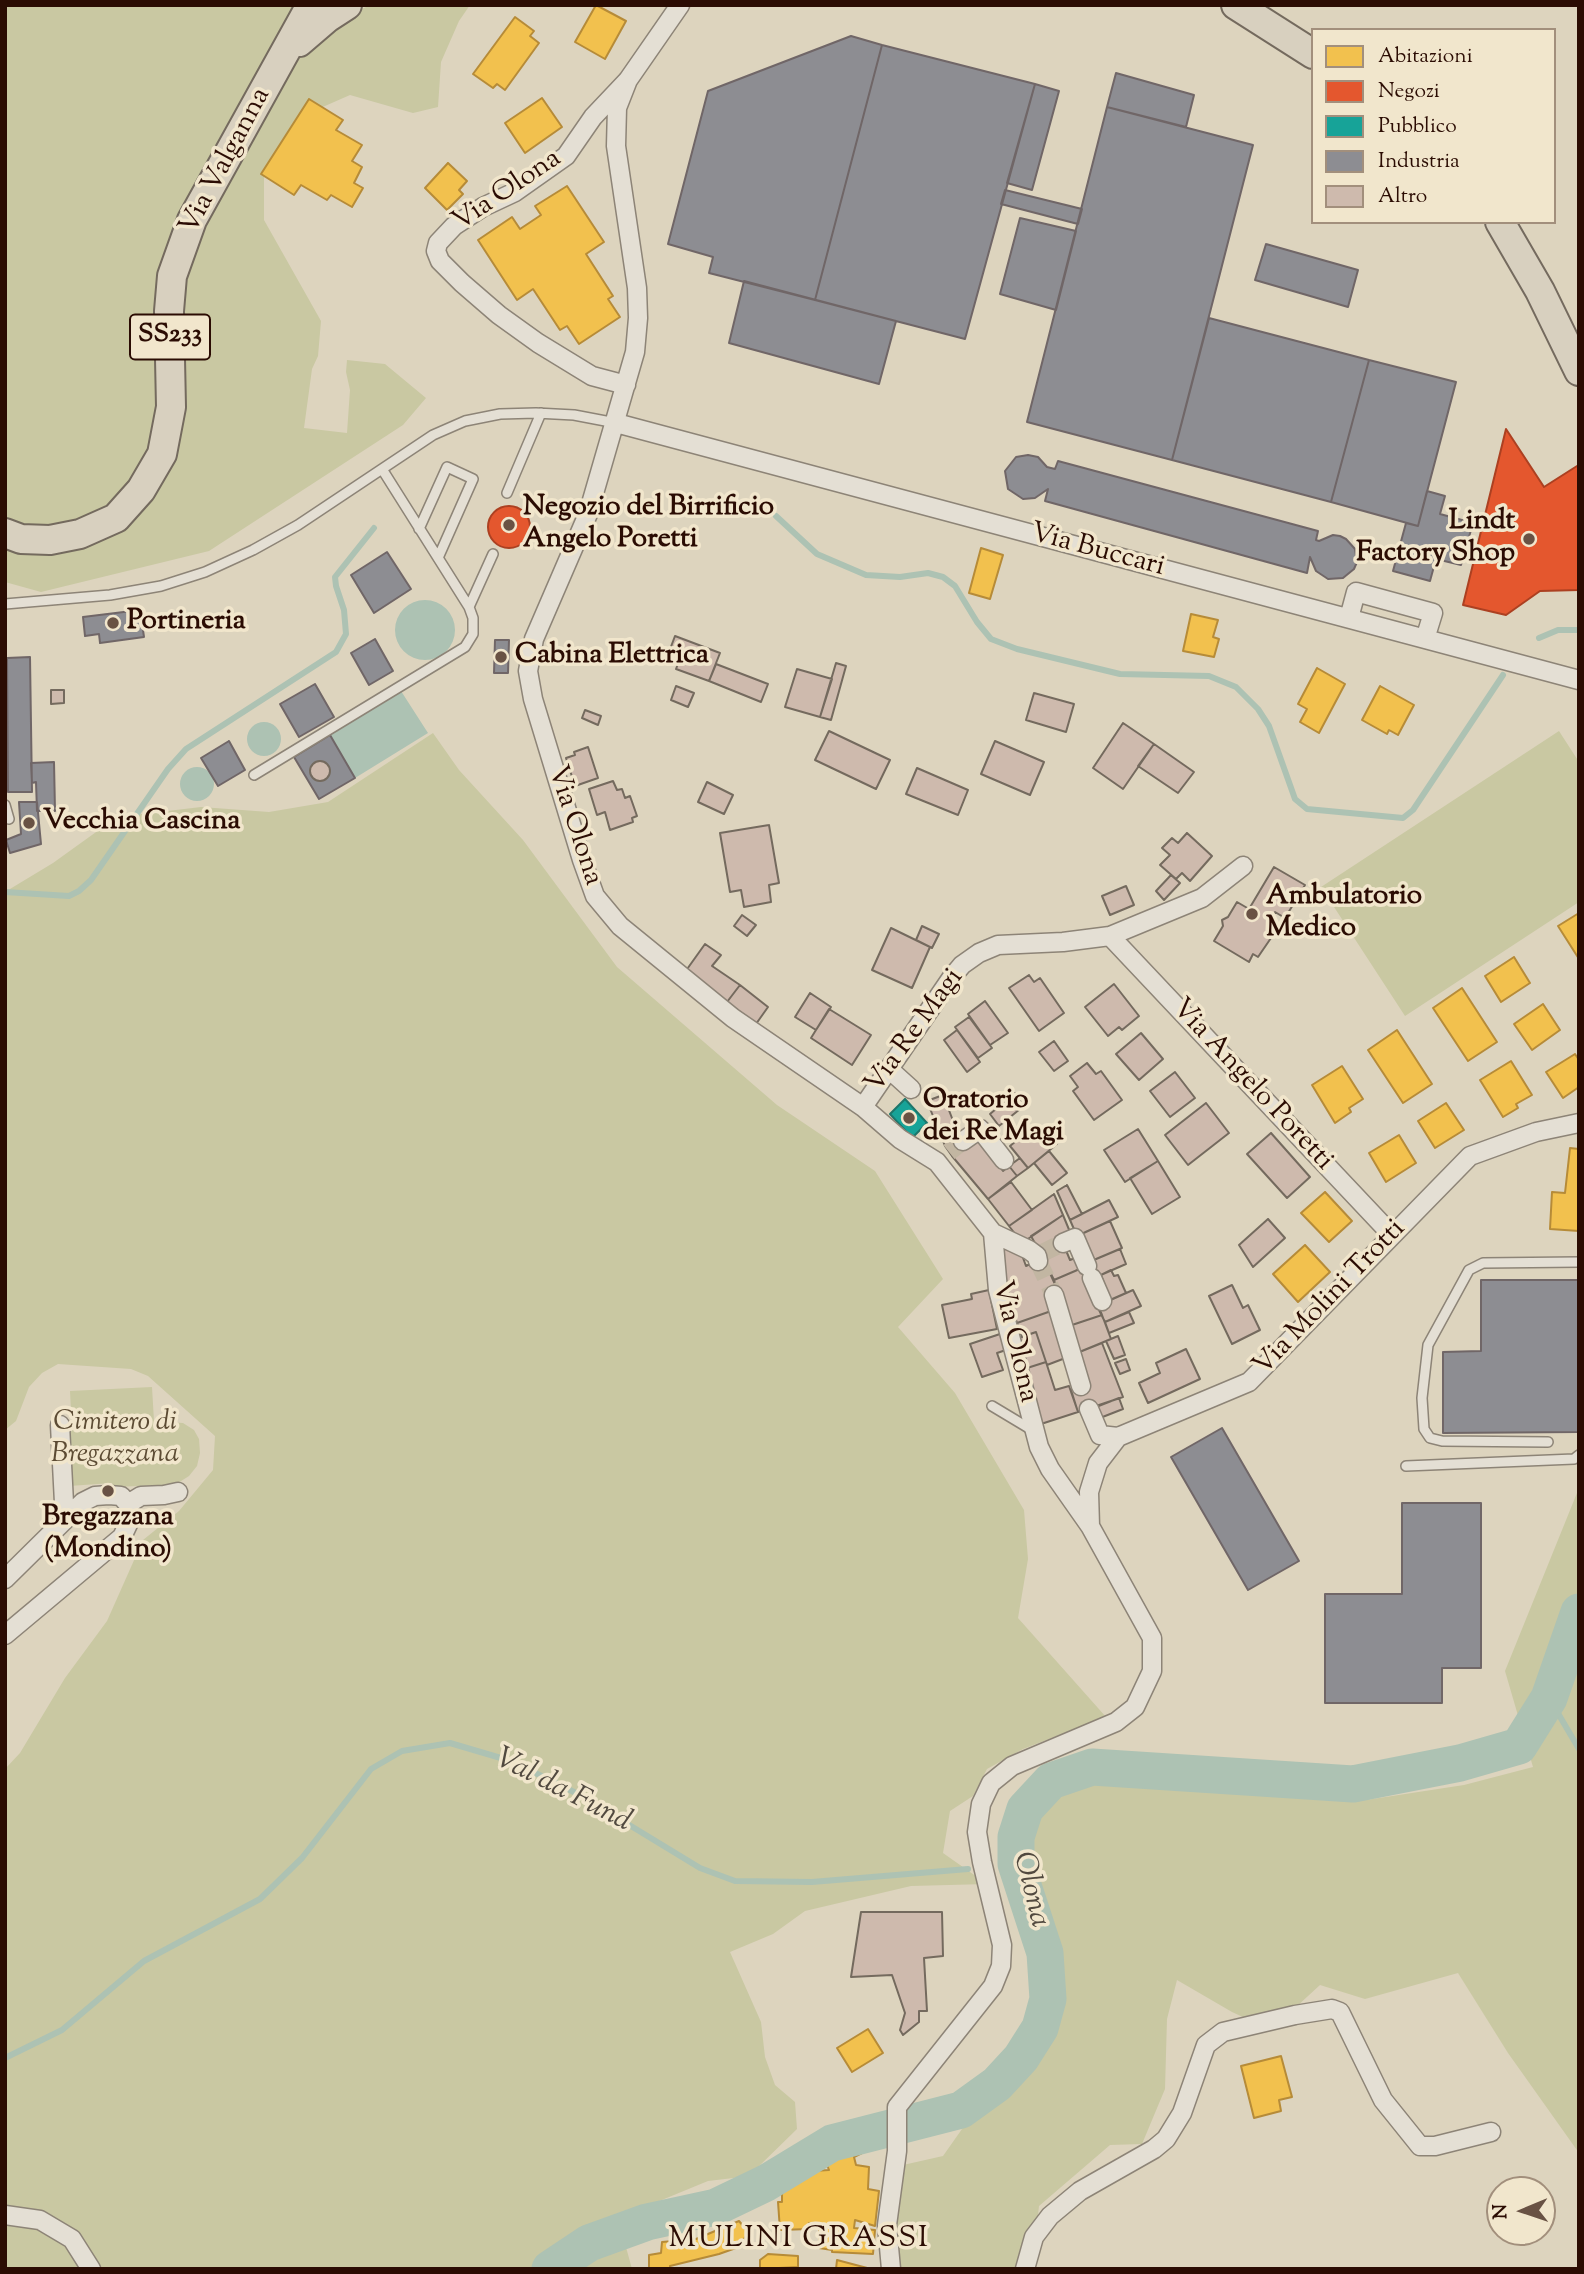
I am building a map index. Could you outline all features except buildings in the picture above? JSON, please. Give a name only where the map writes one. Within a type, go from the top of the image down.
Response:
[{"type":"main road","name":"SS233","points":[[286,53],[311,5]]},
{"type":"main road","name":"SS233","points":[[286,53],[346,5]]},
{"type":"main road","points":[[1236,5],[1311,53]]},
{"type":"main road","name":"Via Valganna","points":[[5,533],[21,539],[50,540],[80,534],[116,517],[141,489],[162,454],[172,407],[169,312],[172,276],[192,220],[286,53]]},
{"type":"main road","points":[[1501,224],[1540,291],[1579,371]]},
{"type":"street","name":"Via Olona","points":[[626,385],[592,376],[538,343],[499,315],[462,283],[440,261],[436,251],[438,243],[454,226],[483,207],[515,192],[566,156],[593,117],[628,80],[680,5]]},
{"type":"street","name":"Via Olona","points":[[628,80],[617,108],[616,146],[637,288],[635,352],[588,514],[534,639],[528,671],[533,699],[595,896],[621,926],[691,985],[733,1018],[863,1107],[900,1139],[950,1152],[993,1233],[998,1290],[1038,1447],[1090,1526],[1152,1637],[1152,1671],[1135,1707],[1116,1722],[1012,1766],[991,1783],[981,1804],[977,1832],[1002,1945],[1001,1966],[993,1986],[897,2107],[897,2151],[887,2225],[891,2269]]},
{"type":"street","name":"Via Buccari","points":[[616,424],[1579,680]]},
{"type":"street","points":[[1349,618],[1356,592],[1433,613],[1426,639]]},
{"type":"street","name":"Via Re Magi","points":[[863,1107],[951,977],[961,965],[979,953],[998,945],[1063,942],[1110,936],[1202,898],[1243,866]]},
{"type":"street","name":"Via Angelo Poretti","points":[[1110,936],[1392,1235]]},
{"type":"street","name":"Via Re Magi","points":[[890,1070],[911,1089]]},
{"type":"street","name":"Via Molini Trotti","points":[[1118,1437],[1249,1382],[1470,1156],[1536,1132],[1579,1123]]},
{"type":"street","points":[[950,1152],[980,1129],[1004,1160]]},
{"type":"street","points":[[993,1233],[1020,1245],[1038,1257]]},
{"type":"street","points":[[1069,1234],[1102,1301]]},
{"type":"street","points":[[1054,1295],[1081,1386]]},
{"type":"street","points":[[1089,1409],[1100,1435],[1118,1437]]},
{"type":"street","points":[[60,1425],[64,1503],[72,1512]]},
{"type":"street","points":[[1090,1526],[1089,1492],[1098,1463],[1118,1437]]},
{"type":"street","points":[[128,1504],[141,1496],[178,1492]]},
{"type":"street","points":[[5,1579],[72,1512],[95,1496],[121,1496],[128,1504],[130,1520],[122,1537],[5,1635]]},
{"type":"street","points":[[1025,2269],[1034,2237],[1050,2216],[1080,2191],[1154,2149],[1166,2139],[1182,2113],[1206,2045],[1223,2032],[1332,2009],[1340,2012],[1382,2100],[1420,2146],[1435,2146],[1491,2132]]},
{"type":"street","points":[[5,2215],[40,2220],[72,2239],[91,2269]]},
{"type":"lane","points":[[5,604],[110,595],[161,586],[205,572],[298,525],[433,435],[465,421],[500,414],[541,413],[574,415],[616,424]]},
{"type":"lane","points":[[508,493],[541,413]]},
{"type":"lane","points":[[419,529],[447,467],[472,479],[438,558]]},
{"type":"lane","points":[[254,775],[465,647],[473,634],[473,618],[469,607],[382,470]]},
{"type":"lane","points":[[469,607],[493,554]]},
{"type":"lane","points":[[5,805],[9,819]]},
{"type":"lane","points":[[1548,1442],[1442,1441],[1430,1438],[1424,1429],[1422,1398],[1428,1345],[1469,1270],[1483,1263],[1579,1262]]},
{"type":"lane","points":[[992,1406],[1034,1431]]},
{"type":"lane","points":[[1406,1466],[1574,1460],[1579,1455]]},
{"type":"green space","points":[[5,5],[337,5],[348,16],[370,5],[470,5],[459,21],[441,62],[438,107],[413,113],[350,95],[300,117],[264,178],[264,220],[321,321],[318,356],[312,369],[304,428],[347,433],[350,390],[346,372],[347,360],[385,364],[426,398],[403,425],[209,551],[41,592],[5,582]]},
{"type":"green space","points":[[1559,731],[1579,762],[1579,902],[1405,1016],[1321,887]]},
{"type":"green space","points":[[433,733],[459,770],[523,840],[617,967],[777,1105],[875,1171],[943,1279],[898,1327],[955,1393],[1024,1510],[1028,1559],[1018,1618],[1106,1717],[1023,1749],[987,1769],[973,1796],[950,1811],[943,1853],[987,1884],[911,1886],[805,1911],[773,1934],[730,1952],[761,2022],[765,2057],[775,2085],[795,2102],[797,2129],[754,2171],[742,2177],[708,2181],[618,2218],[632,2269],[5,2269],[5,1769],[20,1753],[65,1678],[107,1621],[143,1540],[179,1511],[213,1470],[215,1436],[148,1376],[131,1369],[58,1364],[42,1373],[29,1387],[16,1421],[5,1430],[5,892],[53,863],[117,817],[201,807],[269,812],[328,802]]},
{"type":"green space","name":"Cimitero di Bregazzana","points":[[152,1387],[154,1421],[183,1423],[194,1430],[199,1439],[197,1466],[189,1476],[178,1483],[164,1485],[113,1487],[112,1483],[69,1486],[66,1432],[72,1431],[70,1391]]},
{"type":"green space","points":[[1579,1488],[1579,2153],[1508,2053],[1458,1973],[1365,1999],[1320,1985],[1271,2030],[1232,2012],[1177,1980],[1167,2019],[1165,2089],[1142,2144],[1110,2145],[1039,2206],[1032,2269],[901,2269],[895,2225],[903,2165],[943,2156],[974,2112],[1005,2091],[1032,2063],[1051,2032],[1059,1999],[1055,1941],[1031,1863],[1029,1836],[1038,1812],[1059,1790],[1094,1778],[1366,1800],[1464,1785],[1533,1767],[1505,1671]]},
{"type":"shaded area","points":[[425,600],[446,609],[455,630],[446,651],[425,660],[404,651],[395,630],[404,609]]},
{"type":"shaded area","points":[[401,691],[428,733],[355,778],[330,735]]},
{"type":"shaded area","points":[[264,722],[276,727],[281,739],[276,751],[264,756],[252,751],[247,739],[252,727]]},
{"type":"shaded area","points":[[197,767],[209,772],[214,784],[209,796],[197,801],[185,796],[180,784],[185,772]]},
{"type":"waterway","points":[[776,516],[817,554],[866,575],[900,577],[928,573],[943,577],[955,586],[991,639],[1017,649],[1120,674],[1209,676],[1236,687],[1258,709],[1269,726],[1295,799],[1307,809],[1403,818],[1413,810],[1503,675]]},
{"type":"waterway","points":[[5,892],[69,896],[79,891],[91,880],[168,769],[186,749],[336,652],[346,634],[344,610],[335,577],[374,528]]},
{"type":"waterway","points":[[1539,638],[1558,630],[1579,630]]},
{"type":"waterway","name":"Olona","points":[[550,2269],[589,2243],[647,2222],[716,2207],[766,2183],[832,2143],[961,2110],[997,2084],[1021,2058],[1040,2028],[1048,1999],[1045,1953],[1016,1864],[1016,1837],[1025,1809],[1051,1781],[1092,1767],[1353,1784],[1460,1763],[1519,1746],[1549,1698],[1579,1612]]},
{"type":"waterway","points":[[1549,1698],[1579,1749]]},
{"type":"waterway","name":"Val da Fund","points":[[5,2058],[62,2030],[144,1961],[260,1899],[302,1858],[371,1769],[402,1751],[450,1743],[511,1761],[580,1795],[700,1868],[735,1881],[812,1882],[968,1869]]},
{"type":"waterway","points":[[1001,1865],[1016,1864]]},
{"type":"tunnel","points":[[949,1152],[963,1141]]},
{"type":"tunnel","points":[[1040,1254],[1063,1243]]},
{"type":"tunnel","points":[[1038,1261],[1054,1295]]},
{"type":"place","name":"Negozio del Birrificio Angelo Poretti","points":[[509,525]]},
{"type":"place","name":"Lindt Factory Shop","points":[[1529,539]]},
{"type":"place","name":"Portineria","points":[[113,623]]},
{"type":"place","name":"Cabina Elettrica","points":[[501,657]]},
{"type":"place","name":"Vecchia Cascina","points":[[29,823]]},
{"type":"place","name":"Ambulatorio Medico","points":[[1252,914]]},
{"type":"place","name":"Oratorio dei Re Magi","points":[[909,1118]]},
{"type":"place","name":"Bregazzana (Mondino)","points":[[108,1491]]},
{"type":"district","name":"MULINI GRASSI","points":[[799,2241]]}]
